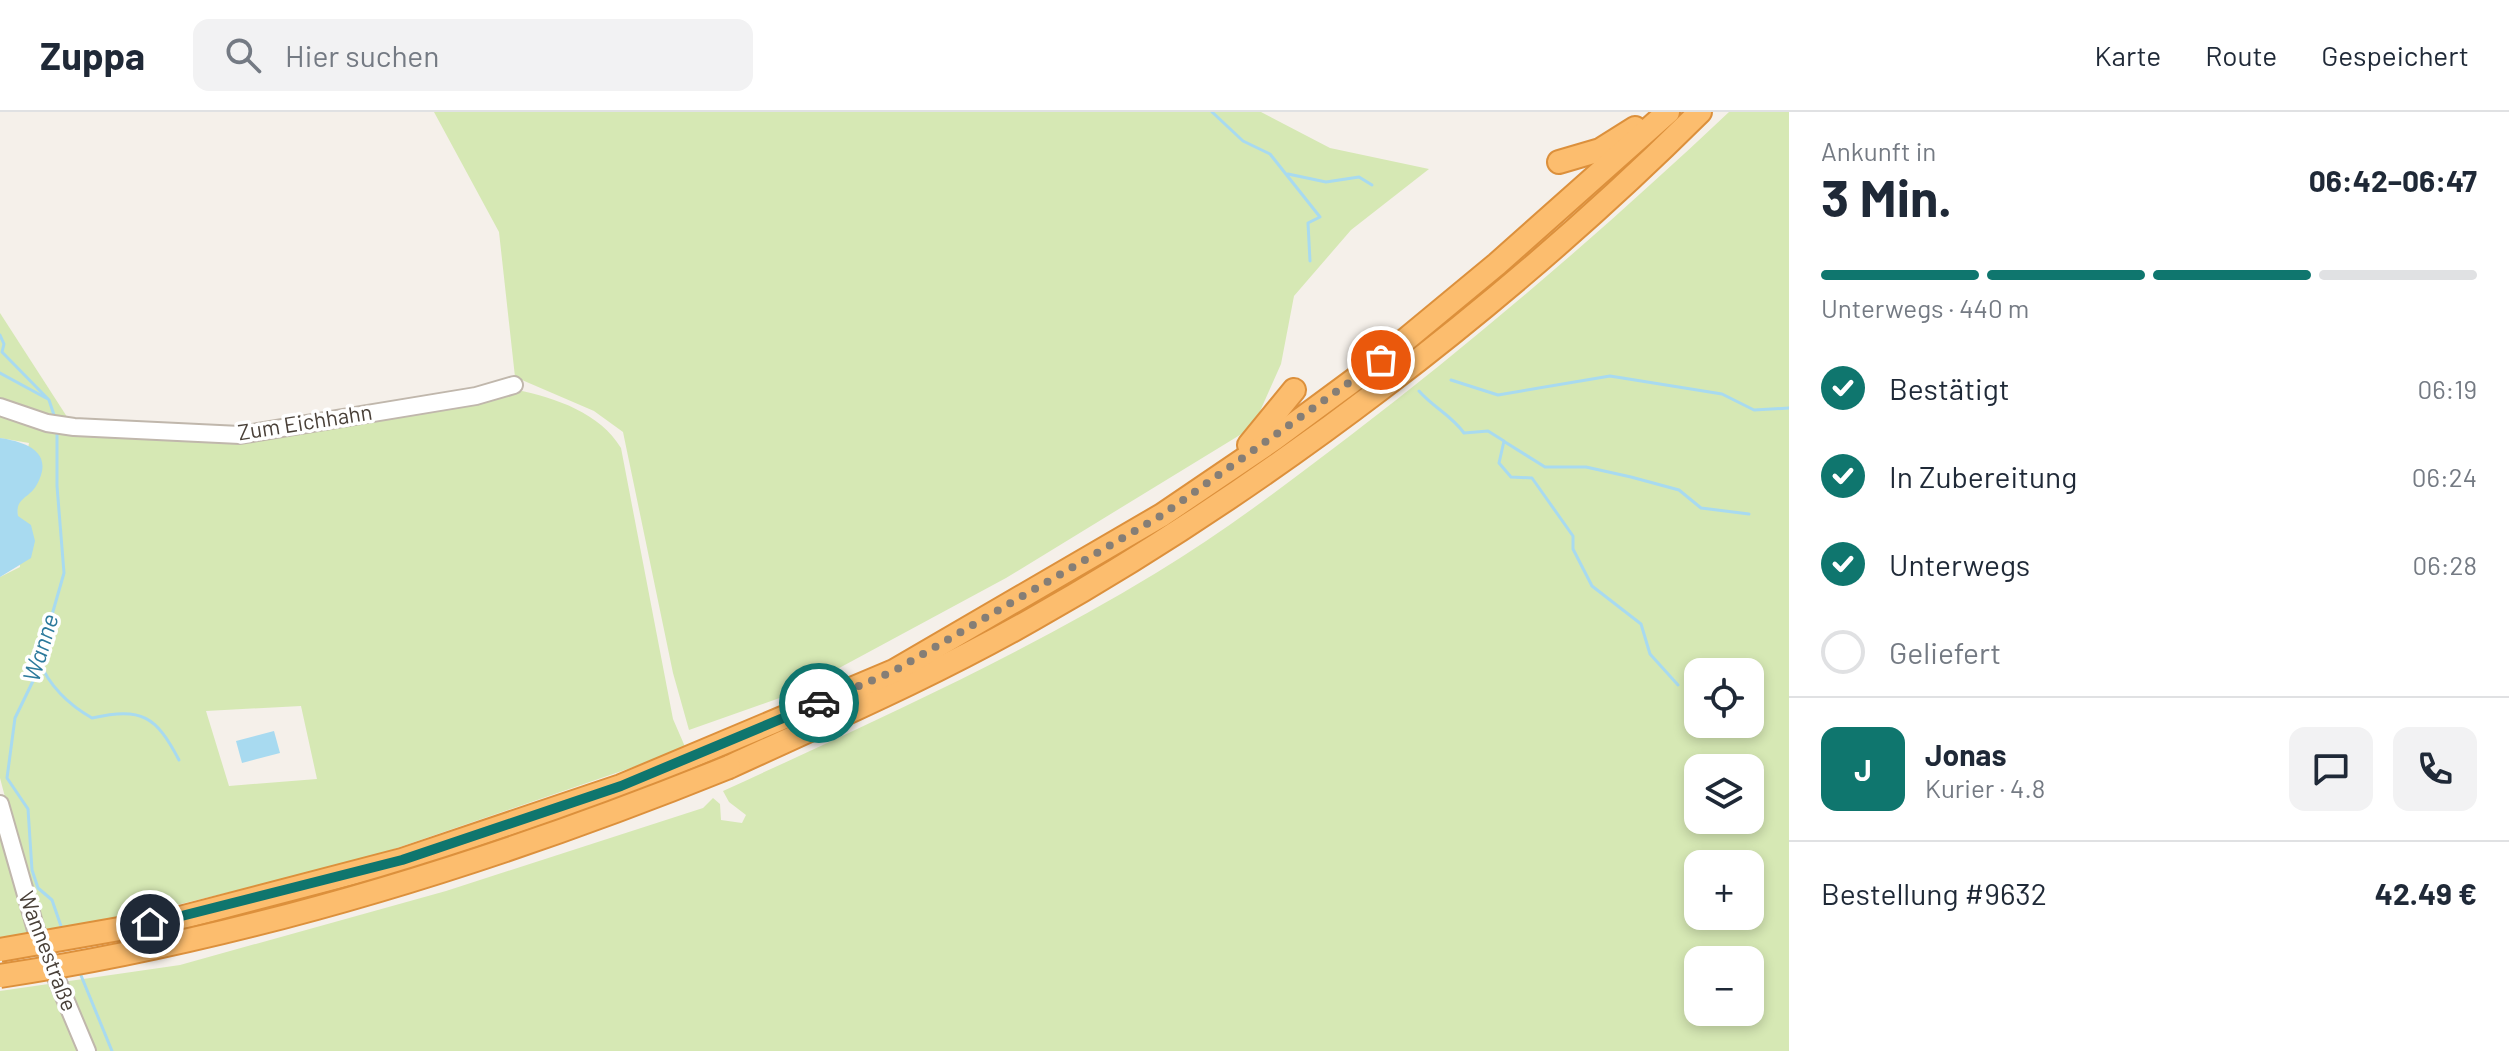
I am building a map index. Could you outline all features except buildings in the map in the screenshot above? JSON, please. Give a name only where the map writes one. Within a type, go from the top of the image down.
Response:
[{"type":"highway","points":[[1559,162],[1600,150],[1659,112]]},
{"type":"highway","points":[[0,950],[176,919],[402,860],[621,786],[894,671],[1162,515],[1381,360],[1497,264],[1668,112]]},
{"type":"highway","points":[[0,976],[184,943],[411,883],[638,804],[729,767],[905,687],[1034,619],[1287,456],[1408,367],[1540,259],[1636,176],[1700,112]]},
{"type":"highway","points":[[1162,515],[1257,438],[1294,390]]},
{"type":"street","name":"Zum Eichhahn","points":[[0,407],[56,424],[240,435],[476,396],[514,385]]},
{"type":"street","name":"Wannestraße","points":[[0,804],[36,930],[87,1051]]},
{"type":"green space","points":[[434,112],[1261,112],[1330,148],[1429,169],[1351,230],[1294,296],[1281,364],[1253,427],[1006,578],[791,694],[689,730],[673,673],[623,432],[594,411],[515,377],[499,232]]},
{"type":"green space","points":[[1729,112],[1789,112],[1789,1051],[0,1051],[0,991],[180,965],[446,891],[703,808],[713,798],[720,804],[721,820],[742,823],[746,815],[729,802],[723,791],[942,688],[1051,633],[1156,573],[1231,524],[1351,435],[1449,358],[1591,238]]},
{"type":"green space","points":[[0,313],[71,423],[0,403]]},
{"type":"green space","points":[[517,390],[562,403],[589,416],[621,448],[673,719],[686,749],[362,860],[127,917],[40,930],[0,778],[0,577],[20,567],[17,508],[29,443],[0,438],[0,410],[13,416],[241,439]],"holes":[[[301,706],[317,779],[229,786],[206,711]]]},
{"type":"green space","points":[[0,831],[32,933],[0,937]]},
{"type":"water","points":[[0,438],[28,446],[40,457],[42,465],[36,486],[18,506],[18,516],[31,525],[35,541],[31,558],[0,577]]},
{"type":"water","points":[[274,731],[280,753],[242,763],[236,741]]},
{"type":"waterway","points":[[1212,112],[1243,141],[1270,154],[1320,217],[1308,223],[1310,261]]},
{"type":"waterway","points":[[1288,174],[1326,182],[1359,177],[1372,185]]},
{"type":"waterway","name":"Wanne","points":[[0,335],[4,344],[2,352],[49,400],[55,418]]},
{"type":"waterway","points":[[0,373],[46,398]]},
{"type":"waterway","points":[[1451,380],[1498,395],[1610,376],[1722,394],[1754,410],[1789,408]]},
{"type":"waterway","points":[[1419,391],[1464,433],[1488,431],[1504,441],[1499,463],[1511,477],[1532,478],[1573,536],[1573,549],[1592,586],[1641,624],[1650,654],[1678,685]]},
{"type":"waterway","name":"Wanne","points":[[57,430],[57,486],[64,573],[33,681],[15,718],[7,778],[28,809],[32,870],[38,888],[52,900],[62,929]]},
{"type":"waterway","points":[[1505,442],[1545,467],[1586,467],[1631,477],[1679,490],[1701,508],[1749,514]]},
{"type":"waterway","points":[[39,660],[60,694],[75,707],[92,718],[123,714],[146,718],[163,733],[179,760]]},
{"type":"waterway","name":"Wanne","points":[[80,973],[112,1051]]},
{"type":"way so far","points":[[819,703],[894,671],[1162,515],[1274,439],[1381,360]]},
{"type":"route","points":[[150,924],[402,860],[621,786],[819,703]]}]
